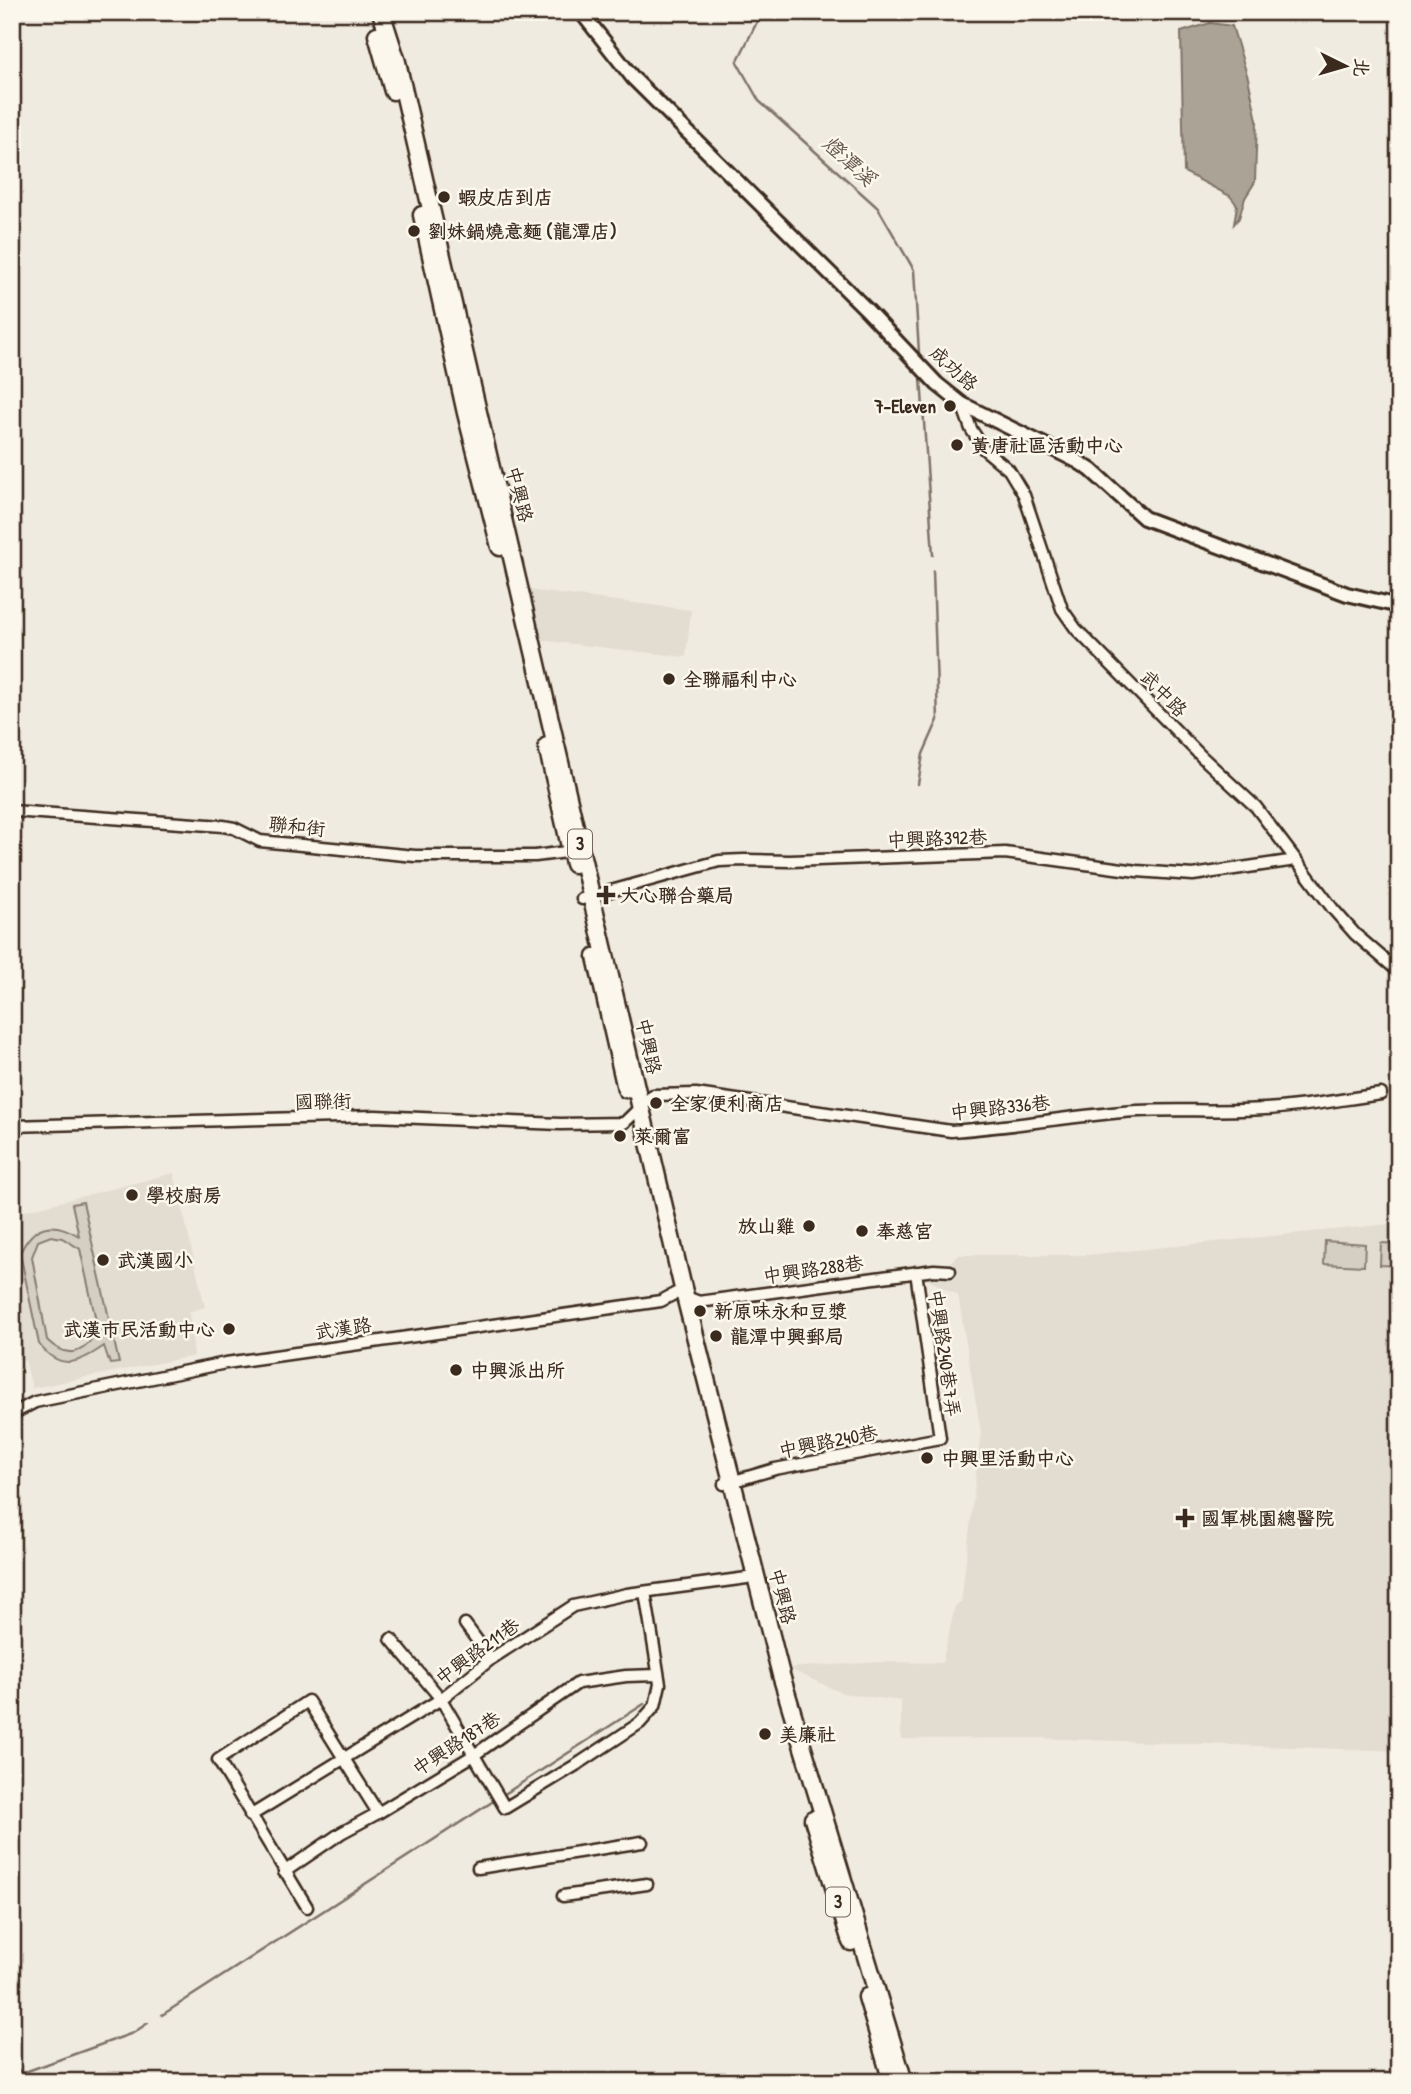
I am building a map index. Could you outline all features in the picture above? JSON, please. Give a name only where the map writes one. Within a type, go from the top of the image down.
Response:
[{"type":"main road","name":"中興路","points":[[371,12],[415,182],[466,413],[587,897],[610,1027],[637,1112],[681,1295],[781,1675],[904,2082]]},
{"type":"main road","name":"中興路","points":[[381,12],[397,62],[447,272],[576,851]]},
{"type":"main road","name":"中興路","points":[[729,1482],[747,1578],[807,1799],[892,2082]]},
{"type":"street","name":"成功路","points":[[581,12],[633,78],[866,309],[937,384],[962,404],[1077,461],[1091,470],[1144,518],[1347,594],[1399,606]]},
{"type":"street","name":"武中路","points":[[962,404],[971,429],[984,449],[1009,471],[1024,495],[1062,609],[1076,629],[1201,756],[1256,807],[1355,933],[1399,972]]},
{"type":"street","name":"聯和街","points":[[12,811],[223,826],[234,828],[260,841],[415,856],[535,856],[576,851]]},
{"type":"street","name":"中興路392巷","points":[[587,897],[719,861],[1005,853],[1137,871],[1193,875],[1296,860]]},
{"type":"street","name":"中興路336巷","points":[[637,1112],[653,1095],[696,1094],[951,1131],[1140,1111],[1214,1112],[1269,1109],[1381,1094]]},
{"type":"street","name":"國聯街","points":[[12,1126],[374,1116],[560,1124],[624,1123],[637,1112]]},
{"type":"street","name":"中興路288巷","points":[[681,1295],[699,1302],[916,1272],[950,1271]]},
{"type":"street","name":"中興路240巷7弄","points":[[916,1272],[940,1438]]},
{"type":"street","name":"武漢路","points":[[12,1414],[35,1402],[226,1363],[662,1301],[681,1295]]},
{"type":"street","name":"中興路240巷","points":[[729,1482],[775,1469],[940,1438]]},
{"type":"street","name":"中興路211巷","points":[[250,1816],[441,1699],[491,1659],[573,1606],[645,1592],[747,1578]]},
{"type":"street","points":[[391,1639],[441,1699],[501,1801],[581,1762],[640,1723],[654,1706],[659,1692],[645,1592]]},
{"type":"street","points":[[465,1624],[491,1659]]},
{"type":"street","name":"中興路187巷","points":[[284,1872],[341,1833],[474,1755],[578,1683],[626,1676],[657,1675]]},
{"type":"street","points":[[307,1907],[218,1760],[308,1701],[378,1813]]},
{"type":"street","points":[[478,1868],[642,1842]]},
{"type":"street","points":[[563,1896],[647,1884]]},
{"type":"shaded area","points":[[1210,23],[1232,26],[1257,120],[1255,182],[1234,224],[1237,205],[1230,196],[1184,172],[1181,32]]},
{"type":"shaded area","points":[[527,590],[691,610],[686,657],[538,640]]},
{"type":"shaded area","name":"武漢國小","points":[[174,1173],[205,1307],[189,1312],[194,1356],[32,1388],[25,1360],[12,1357],[12,1214]]},
{"type":"shaded area","points":[[83,1202],[119,1363],[110,1364],[104,1346],[87,1357],[70,1362],[55,1359],[39,1344],[20,1253],[31,1235],[45,1227],[61,1228],[79,1236],[72,1204]],"holes":[[[51,1236],[62,1238],[80,1249],[97,1325],[89,1342],[78,1351],[71,1352],[63,1351],[47,1340],[32,1257],[38,1241]]]},
{"type":"shaded area","name":"國軍桃園總醫院","points":[[1399,1223],[1399,1751],[1036,1738],[901,1739],[901,1701],[842,1693],[787,1668],[880,1662],[942,1663],[955,1606],[961,1603],[981,1433],[958,1295],[924,1278],[949,1279],[951,1261],[960,1255],[1087,1255]]},
{"type":"shaded area","points":[[1325,1241],[1365,1244],[1364,1266],[1324,1264]]},
{"type":"shaded area","points":[[1381,1243],[1399,1244],[1399,1266],[1380,1265]]},
{"type":"waterway","name":"燈潭溪","points":[[762,12],[737,62],[759,101],[878,208],[914,270],[919,353]]},
{"type":"waterway","name":"燈潭溪","points":[[921,378],[933,555]]},
{"type":"waterway","name":"燈潭溪","points":[[918,784],[923,754],[938,720],[933,571]]},
{"type":"waterway","points":[[162,2015],[644,1704]]},
{"type":"waterway","points":[[22,2073],[133,2033],[148,2023]]},
{"type":"waterway","points":[[12,2063],[30,2082]]},
{"type":"place","name":"蝦皮店到店","points":[[444,197]]},
{"type":"place","name":"劉妹鍋燒意麵 (龍潭店)","points":[[414,231]]},
{"type":"place","name":"7-Eleven","points":[[950,406]]},
{"type":"place","name":"黃唐社區活動中心","points":[[957,445]]},
{"type":"place","name":"全聯福利中心","points":[[669,679]]},
{"type":"place","name":"大心聯合藥局","points":[[606,895]]},
{"type":"place","name":"全家便利商店","points":[[656,1103]]},
{"type":"place","name":"萊爾富","points":[[620,1136]]},
{"type":"place","name":"學校廚房","points":[[132,1195]]},
{"type":"place","name":"放山雞","points":[[809,1226]]},
{"type":"place","name":"奉慈宮","points":[[862,1231]]},
{"type":"place","name":"武漢國小","points":[[103,1260]]},
{"type":"place","name":"新原味永和豆漿","points":[[700,1311]]},
{"type":"place","name":"武漢市民活動中心","points":[[229,1329]]},
{"type":"place","name":"龍潭中興郵局","points":[[716,1336]]},
{"type":"place","name":"中興派出所","points":[[456,1370]]},
{"type":"place","name":"中興里活動中心","points":[[927,1458]]},
{"type":"place","name":"國軍桃園總醫院","points":[[1185,1518]]},
{"type":"place","name":"美廉社","points":[[765,1734]]}]
